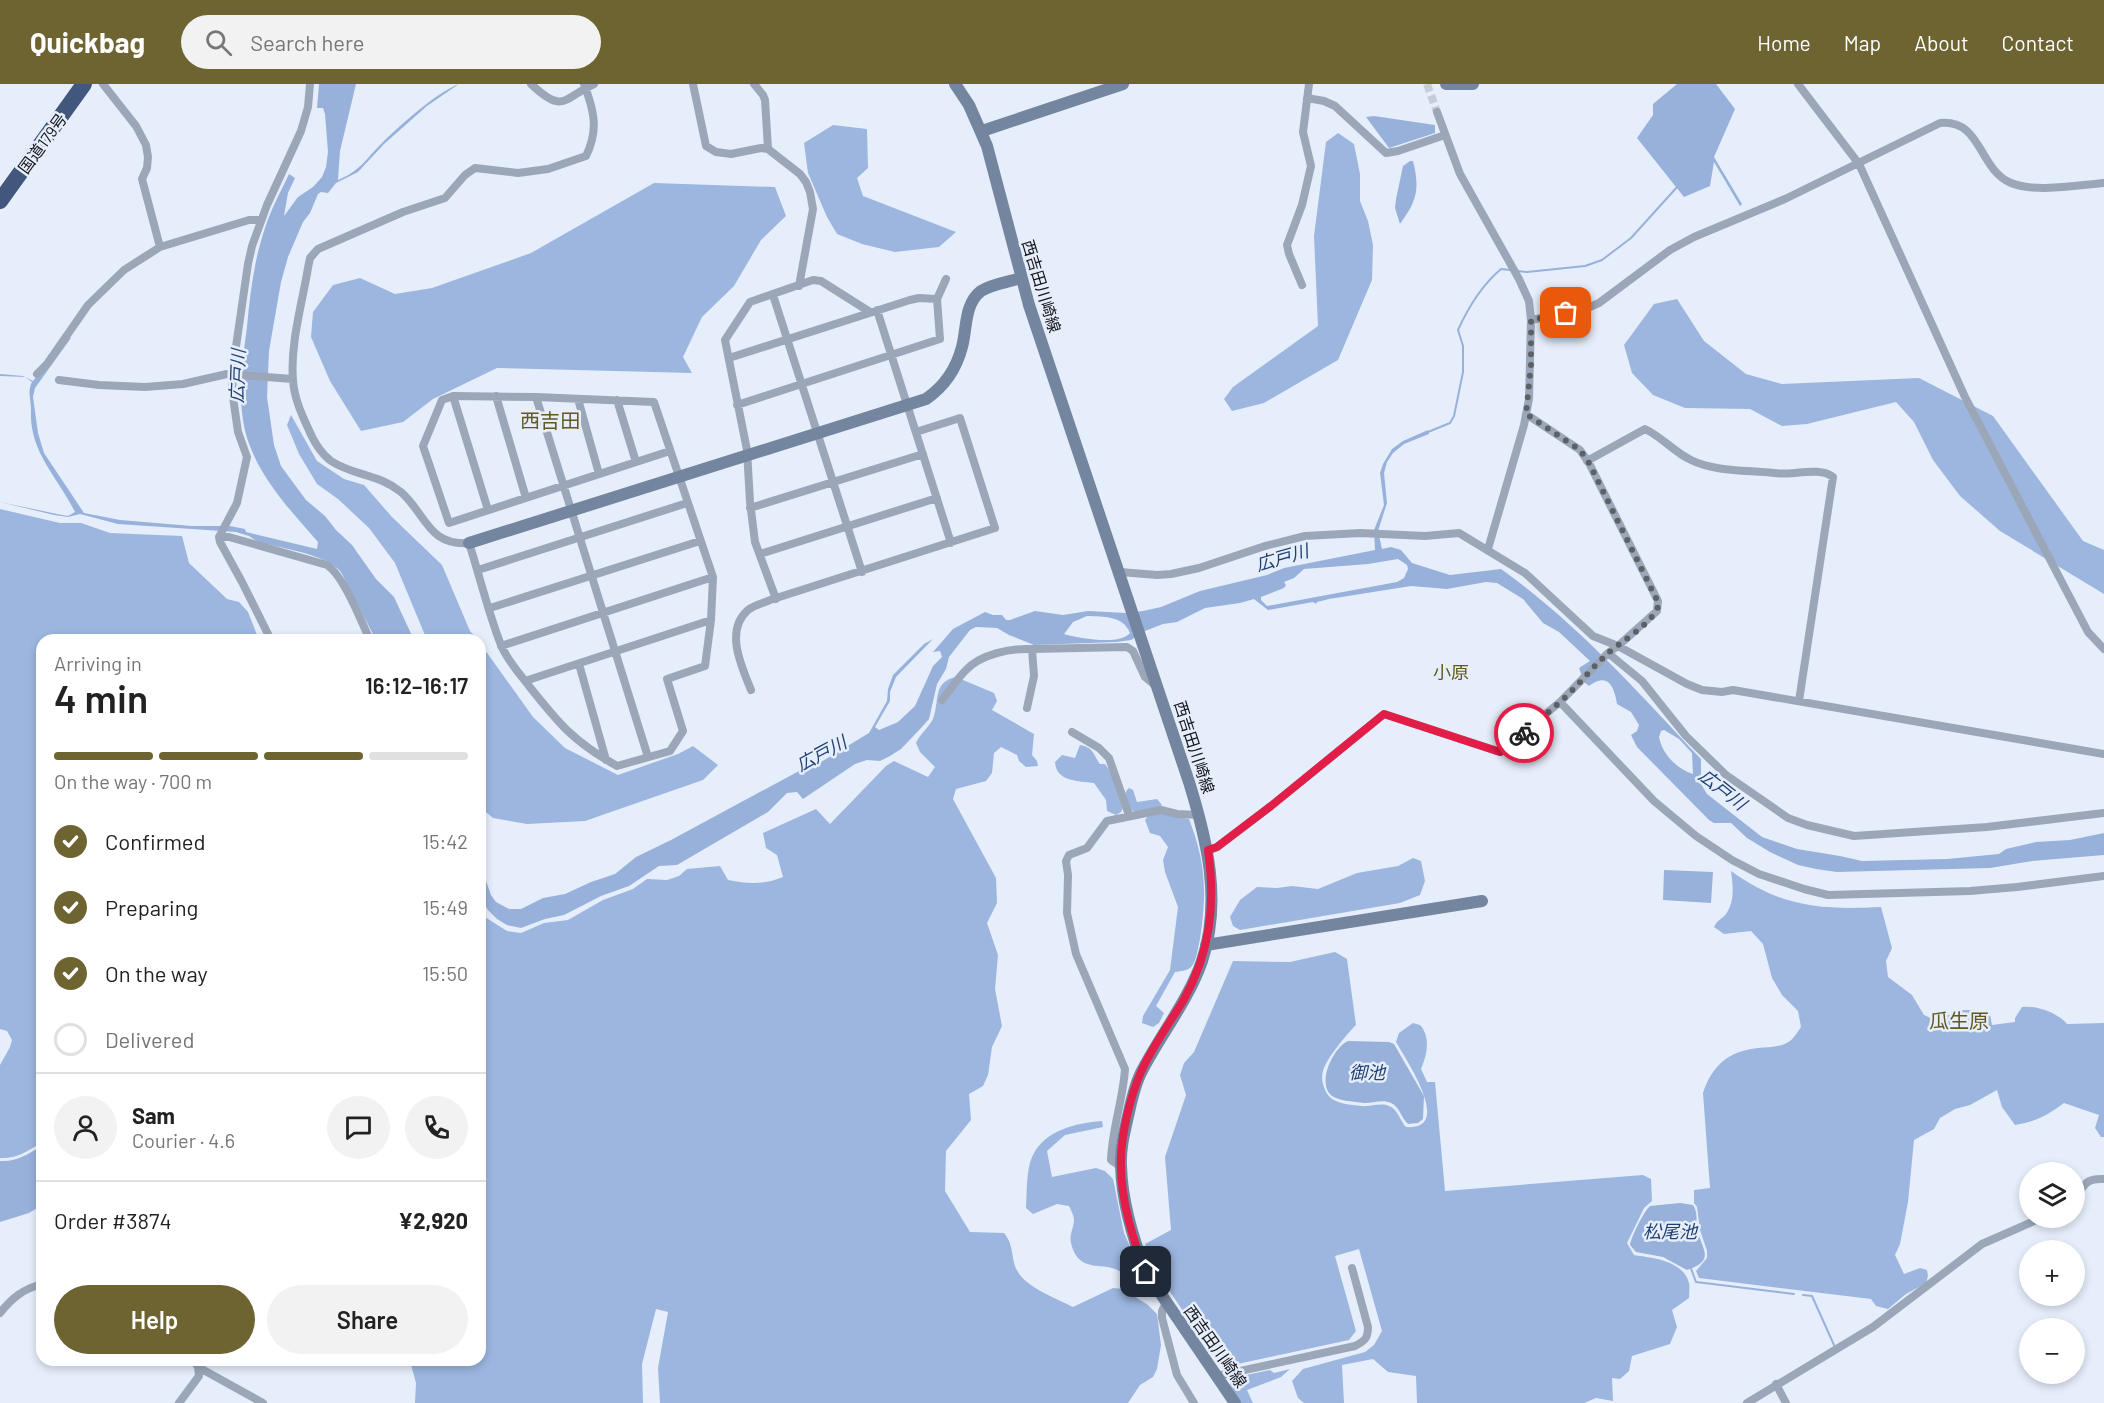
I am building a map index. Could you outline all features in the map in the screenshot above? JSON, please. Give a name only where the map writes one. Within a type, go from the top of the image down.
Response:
[{"type":"highway","name":"国道179号","points":[[0,201],[84,84]]},
{"type":"main road","name":"西吉田川崎線","points":[[955,84],[982,131],[1021,278],[1200,815],[1208,850],[1212,900],[1202,961],[1141,1072],[1128,1115],[1120,1167],[1136,1248],[1146,1272],[1235,1403]]},
{"type":"main road","points":[[982,131],[1123,84]]},
{"type":"main road","points":[[1446,84],[1473,84]]},
{"type":"main road","points":[[469,543],[926,399],[939,390],[950,376],[963,345],[973,299],[982,290],[1021,278]]},
{"type":"main road","points":[[1206,945],[1482,901]]},
{"type":"street","points":[[103,84],[136,126],[146,145],[147,168],[142,179],[160,247]]},
{"type":"street","points":[[268,634],[220,542],[220,535],[237,503],[247,457],[238,432],[234,375],[248,264],[274,187],[301,131],[308,107],[310,84]]},
{"type":"street","points":[[531,84],[543,96],[561,102],[571,99],[588,85],[594,123],[592,145],[586,156],[548,169],[518,173],[475,168],[465,175],[445,198],[403,212],[318,249],[310,258],[295,339],[292,379],[295,397],[317,447],[328,459],[353,473],[390,483],[410,500],[434,534],[457,544],[469,543],[501,646],[559,724],[573,738],[617,766],[670,751],[683,731],[667,679],[705,666],[711,620],[713,577],[654,402],[453,396],[442,400],[423,446],[449,523],[670,451]]},
{"type":"street","points":[[693,84],[706,146],[717,152],[731,154],[761,148],[768,149],[800,174],[810,192],[812,217],[798,286]]},
{"type":"street","points":[[754,84],[765,100],[768,149]]},
{"type":"street","points":[[1302,285],[1287,245],[1302,204],[1311,166],[1303,132],[1309,84]]},
{"type":"street","points":[[1798,84],[1859,164],[1965,397],[2088,632],[2104,649]]},
{"type":"street","points":[[1307,98],[1335,106],[1386,153],[1445,135]]},
{"type":"street","points":[[1437,112],[1460,174],[1529,301],[1531,365],[1526,414],[1488,549]]},
{"type":"street","points":[[1531,320],[1583,310],[1599,303],[1670,250],[1694,237],[1785,199],[1930,127],[1949,122],[1966,129],[1989,164],[2007,181],[2040,187],[2104,183]]},
{"type":"street","points":[[37,374],[47,364],[76,321],[104,288],[124,270],[160,247],[249,220],[261,220]]},
{"type":"street","points":[[737,405],[940,339],[937,299],[946,279]]},
{"type":"street","points":[[776,599],[755,542],[750,508],[747,456],[726,340],[747,304],[813,280],[874,311],[891,354],[951,543]]},
{"type":"street","points":[[773,295],[862,572]]},
{"type":"street","points":[[729,358],[919,298],[937,299]]},
{"type":"street","points":[[59,380],[145,387],[183,384],[234,375],[292,379]]},
{"type":"street","points":[[453,396],[488,510]]},
{"type":"street","points":[[496,396],[526,498]]},
{"type":"street","points":[[536,397],[648,758]]},
{"type":"street","points":[[578,399],[599,474]]},
{"type":"street","points":[[617,400],[636,462]]},
{"type":"street","points":[[1208,850],[1217,847],[1271,806],[1384,714],[1500,752],[1560,702],[1608,653],[1657,611],[1659,604],[1580,450],[1526,414]]},
{"type":"street","points":[[751,690],[739,659],[736,641],[738,624],[749,609],[995,528],[960,418],[916,432]]},
{"type":"street","points":[[1587,461],[1645,429],[1663,439],[1692,461],[1710,466],[1784,475],[1808,472],[1829,474],[1833,477],[1799,700]]},
{"type":"street","points":[[750,508],[923,454]]},
{"type":"street","points":[[759,554],[937,498]]},
{"type":"street","points":[[478,570],[687,503]]},
{"type":"street","points":[[1122,578],[1171,574],[1199,568],[1292,539],[1321,535],[1360,533],[1425,536],[1459,533],[1525,573],[1593,636],[1618,646],[1702,690],[1722,692],[1732,690],[1799,700],[2104,754]]},
{"type":"street","points":[[220,535],[327,565],[333,569],[350,596],[367,634]]},
{"type":"street","points":[[490,608],[700,542]]},
{"type":"street","points":[[501,646],[713,577]]},
{"type":"street","points":[[525,681],[711,620]]},
{"type":"street","points":[[942,700],[973,664],[1008,650],[1127,647],[1133,651],[1145,677],[1158,688]]},
{"type":"street","points":[[1027,708],[1034,676],[1032,649]]},
{"type":"street","points":[[1608,653],[1642,681],[1686,736],[1726,775],[1788,818],[1807,825],[1854,836],[1987,827],[2104,813]]},
{"type":"street","points":[[579,664],[606,759]]},
{"type":"street","points":[[1560,702],[1654,801],[1696,836],[1750,869],[1804,889],[1828,895],[1970,891],[2104,876]]},
{"type":"street","points":[[1071,732],[1099,748],[1109,758],[1129,815]]},
{"type":"street","points":[[1120,1167],[1111,1160],[1111,1149],[1124,1087],[1125,1069],[1076,954],[1067,913],[1066,861],[1069,855],[1088,848],[1107,820],[1161,810],[1177,814],[1200,815]]},
{"type":"street","points":[[2085,1184],[2091,1179],[2104,1179]]},
{"type":"street","points":[[1747,1403],[1873,1327],[1982,1244],[2019,1228]]},
{"type":"street","points":[[1217,1376],[1355,1346],[1364,1341],[1368,1336],[1368,1326],[1352,1268]]},
{"type":"street","points":[[0,1313],[14,1297],[36,1286]]},
{"type":"street","points":[[1166,1303],[1162,1311],[1162,1318],[1173,1365],[1194,1403]]},
{"type":"street","points":[[178,1403],[199,1376],[196,1366]]},
{"type":"street","points":[[199,1366],[263,1403]]},
{"type":"street","points":[[1776,1384],[1786,1403]]},
{"type":"shaded area","points":[[833,125],[867,129],[868,168],[857,178],[863,196],[956,232],[939,247],[895,252],[862,244],[837,234],[808,173],[804,143]]},
{"type":"shaded area","points":[[1338,133],[1354,144],[1360,174],[1360,201],[1368,221],[1373,245],[1372,280],[1338,360],[1264,403],[1232,411],[1224,399],[1233,387],[1318,326],[1314,236],[1326,142]]},
{"type":"shaded area","points":[[654,183],[775,187],[786,216],[761,240],[734,286],[702,317],[683,357],[692,373],[497,368],[433,399],[403,422],[361,431],[330,381],[311,337],[313,312],[333,285],[360,278],[395,294],[432,288],[531,253]]},
{"type":"shaded area","points":[[1677,299],[1704,341],[1746,374],[1782,384],[1919,378],[1993,416],[2083,541],[2104,550],[2104,594],[2000,531],[1960,496],[1933,460],[1914,422],[1896,402],[1807,424],[1782,426],[1750,409],[1685,408],[1653,395],[1632,373],[1624,345],[1654,304]]},
{"type":"shaded area","points":[[291,415],[317,461],[344,479],[364,485],[392,517],[442,565],[473,634],[425,634],[395,563],[369,528],[338,499],[317,484],[299,454],[287,425]]},
{"type":"shaded area","points":[[0,509],[60,523],[81,523],[110,533],[182,536],[189,563],[227,599],[239,602],[248,612],[257,634],[36,634],[36,1146],[17,1156],[6,1158],[0,1158],[0,1065],[12,1040],[7,1031],[0,1029]]},
{"type":"shaded area","points":[[486,651],[533,717],[565,748],[618,775],[678,754],[693,746],[718,765],[703,780],[585,821],[527,824],[493,818],[486,812]]},
{"type":"shaded area","points":[[956,677],[994,693],[997,701],[992,710],[1034,734],[1032,755],[1038,766],[1026,767],[1019,761],[1017,755],[1001,747],[994,753],[992,773],[986,781],[956,789],[953,799],[996,878],[997,903],[987,923],[998,955],[995,989],[1002,1026],[992,1047],[988,1075],[983,1086],[969,1094],[971,1120],[946,1151],[945,1191],[970,1232],[1004,1233],[1010,1243],[1018,1272],[1028,1283],[1043,1292],[1073,1307],[1113,1288],[1123,1289],[1148,1305],[1157,1314],[1161,1345],[1157,1369],[1153,1377],[1140,1385],[1128,1403],[660,1403],[658,1368],[668,1312],[656,1309],[642,1364],[643,1403],[415,1403],[416,1383],[411,1366],[486,1366],[486,918],[507,931],[521,933],[544,923],[568,920],[603,900],[633,889],[647,879],[667,880],[679,876],[687,869],[720,866],[728,880],[749,883],[762,883],[783,877],[777,855],[766,848],[763,833],[816,809],[830,824],[886,766],[894,761],[928,777],[935,767],[920,752],[916,743],[933,719],[938,693],[943,683]]},
{"type":"shaded area","points":[[1080,745],[1090,749],[1100,764],[1105,764],[1110,771],[1123,808],[1116,815],[1107,811],[1106,800],[1094,783],[1069,779],[1056,769],[1055,762],[1062,755],[1075,758]]},
{"type":"shaded area","points":[[1129,788],[1133,790],[1137,802],[1157,799],[1162,805],[1159,808],[1135,812],[1129,809],[1125,795]]},
{"type":"shaded area","points":[[1160,813],[1189,819],[1202,864],[1204,907],[1195,960],[1188,969],[1175,972],[1156,1006],[1164,1013],[1159,1023],[1153,1027],[1142,1023],[1143,1016],[1170,970],[1178,907],[1163,860],[1168,847],[1160,836],[1150,833],[1145,820],[1149,815]]},
{"type":"shaded area","points":[[1413,858],[1421,861],[1425,881],[1420,895],[1400,903],[1240,930],[1233,926],[1230,917],[1240,900],[1257,887],[1292,886],[1318,889],[1357,873],[1398,866]]},
{"type":"shaded area","points":[[1731,871],[1767,892],[1802,904],[1839,908],[1881,907],[1892,948],[1886,961],[1888,977],[1912,995],[1924,1015],[1935,1020],[1963,1010],[1987,1010],[1992,1025],[2015,1022],[2022,1007],[2028,1007],[2052,1013],[2067,1024],[2104,1023],[2104,1137],[2101,1137],[2095,1128],[2099,1115],[2064,1103],[2041,1117],[2015,1125],[2002,1107],[1997,1090],[1940,1118],[1934,1129],[1914,1140],[1908,1202],[1900,1244],[1895,1255],[1904,1274],[1920,1268],[1927,1270],[1928,1276],[1926,1283],[1906,1294],[1888,1309],[1876,1306],[1871,1299],[1699,1278],[1696,1271],[1707,1258],[1697,1207],[1694,1203],[1694,1190],[1710,1188],[1703,1093],[1707,1083],[1716,1068],[1730,1056],[1747,1050],[1782,1045],[1791,1040],[1801,1027],[1798,1011],[1782,995],[1772,978],[1763,944],[1751,931],[1724,934],[1714,927],[1726,914],[1731,904],[1733,888]]},
{"type":"shaded area","points":[[1335,952],[1347,959],[1356,1025],[1328,1060],[1323,1071],[1324,1087],[1331,1098],[1337,1101],[1361,1106],[1383,1104],[1395,1110],[1406,1127],[1420,1125],[1426,1118],[1427,1106],[1423,1092],[1396,1042],[1399,1033],[1413,1023],[1420,1025],[1427,1041],[1421,1069],[1427,1082],[1435,1082],[1445,1191],[1643,1175],[1651,1179],[1652,1201],[1644,1208],[1627,1243],[1634,1255],[1666,1261],[1680,1269],[1686,1275],[1689,1283],[1689,1298],[1672,1310],[1677,1327],[1670,1344],[1632,1356],[1629,1371],[1620,1379],[1612,1378],[1613,1401],[1596,1398],[1584,1403],[1417,1403],[1416,1376],[1388,1372],[1373,1359],[1342,1365],[1344,1403],[1304,1403],[1298,1398],[1292,1381],[1303,1369],[1365,1352],[1374,1345],[1382,1331],[1359,1249],[1335,1256],[1356,1331],[1349,1340],[1233,1365],[1218,1362],[1155,1270],[1145,1244],[1171,1230],[1165,1157],[1186,1095],[1180,1075],[1184,1063],[1194,1052],[1233,961],[1290,962]]},
{"type":"shaded area","points":[[1102,1121],[1103,1127],[1065,1135],[1047,1151],[1052,1177],[1096,1168],[1105,1171],[1113,1179],[1124,1233],[1145,1281],[1143,1290],[1115,1269],[1086,1264],[1080,1260],[1071,1243],[1074,1220],[1069,1206],[1057,1204],[1033,1214],[1026,1208],[1029,1169],[1037,1148],[1044,1140],[1062,1130]]},
{"type":"shaded area","points":[[1290,1369],[1281,1377],[1247,1390],[1253,1403],[1241,1403],[1230,1385],[1232,1378],[1270,1370],[1274,1373]]},
{"type":"water","points":[[319,84],[356,84],[340,151],[338,180],[357,169],[418,110],[459,84],[427,106],[384,144],[358,172],[336,183],[328,193],[318,194],[288,257],[281,282],[269,351],[267,397],[274,445],[281,466],[306,500],[325,516],[352,545],[376,579],[394,597],[411,634],[373,634],[341,572],[314,556],[258,542],[236,532],[118,524],[80,514],[68,517],[54,515],[0,502],[68,516],[75,512],[34,439],[30,396],[32,382],[25,377],[33,381],[67,337],[71,338],[35,388],[33,397],[38,433],[44,453],[84,513],[120,520],[192,526],[230,526],[317,549],[318,542],[278,495],[254,456],[244,427],[241,384],[253,277],[261,240],[270,214],[289,174],[295,178],[288,193],[284,216],[298,197],[313,187],[322,177],[328,152],[323,108],[317,108]]},
{"type":"water","points":[[1677,84],[1716,84],[1735,109],[1714,157],[1742,204],[1740,206],[1714,162],[1710,186],[1684,197],[1637,138],[1653,115],[1653,104]]},
{"type":"water","points":[[1374,116],[1435,125],[1435,133],[1389,148],[1366,117]]},
{"type":"water","points":[[1413,161],[1415,171],[1416,194],[1400,224],[1395,208],[1396,199],[1403,166]]},
{"type":"water","points":[[0,374],[25,377],[0,376]]},
{"type":"water","points":[[1428,430],[1429,434],[1404,444],[1393,453],[1387,462],[1384,473],[1387,503],[1378,531],[1382,549],[1391,547],[1401,550],[1412,563],[1450,575],[1501,569],[1529,590],[1606,659],[1701,759],[1701,784],[1707,794],[1762,837],[1797,849],[1862,861],[1947,859],[1999,854],[2006,849],[2036,842],[2070,840],[2104,833],[2104,855],[2032,861],[1990,868],[1837,872],[1798,865],[1747,838],[1731,823],[1714,823],[1709,820],[1637,747],[1631,735],[1637,731],[1639,725],[1631,712],[1617,704],[1610,684],[1603,680],[1589,686],[1584,682],[1579,668],[1590,661],[1559,632],[1543,623],[1523,599],[1497,583],[1486,582],[1447,589],[1411,586],[1329,599],[1316,604],[1313,602],[1268,610],[1254,599],[1205,608],[1177,622],[1163,624],[1145,631],[1131,640],[1116,642],[1034,645],[997,628],[976,627],[970,630],[949,657],[946,669],[937,684],[929,719],[901,749],[890,756],[880,761],[867,760],[855,764],[803,799],[797,792],[787,793],[768,812],[677,865],[659,866],[629,886],[601,896],[564,915],[521,928],[507,925],[497,919],[486,907],[486,881],[496,902],[509,909],[521,909],[543,898],[565,894],[615,874],[636,857],[799,771],[816,765],[869,733],[887,701],[893,675],[924,644],[933,639],[896,677],[890,692],[890,701],[875,727],[879,730],[898,722],[915,706],[933,666],[942,657],[940,651],[933,652],[953,629],[985,612],[1002,615],[1006,620],[1010,620],[1035,611],[1063,615],[1088,611],[1126,613],[1143,611],[1161,607],[1200,591],[1267,575],[1284,568],[1375,550],[1374,530],[1384,505],[1380,473],[1392,449],[1403,441]],"holes":[[[1398,559],[1407,565],[1408,569],[1404,578],[1397,582],[1267,606],[1261,600],[1261,597],[1284,588],[1286,585],[1284,582],[1294,578],[1304,569]],[[1087,616],[1118,620],[1127,627],[1130,633],[1125,637],[1108,640],[1064,634],[1073,622]],[[1664,730],[1679,739],[1692,753],[1693,774],[1676,765],[1663,749],[1659,737],[1661,731]]]},
{"type":"water","points":[[1664,870],[1713,872],[1711,903],[1663,900]]},
{"type":"water","name":"御池","points":[[1348,1041],[1394,1044],[1424,1096],[1423,1119],[1418,1123],[1408,1124],[1391,1103],[1350,1101],[1336,1098],[1329,1093],[1326,1086],[1328,1068],[1337,1051]]},
{"type":"water","points":[[36,1150],[36,1209],[0,1222],[0,1161],[27,1155]]},
{"type":"water","name":"松尾池","points":[[1680,1203],[1693,1205],[1695,1208],[1697,1228],[1705,1253],[1702,1262],[1687,1270],[1663,1257],[1636,1252],[1630,1245],[1638,1224],[1650,1206]]},
{"type":"waterway","points":[[1518,271],[1585,266],[1602,260],[1631,238],[1678,186]]},
{"type":"waterway","points":[[1428,432],[1450,423],[1454,416],[1463,372],[1463,346],[1458,330],[1462,322],[1476,297],[1488,282],[1501,269],[1510,270]]},
{"type":"waterway","points":[[1690,1266],[1696,1282],[1794,1294]]},
{"type":"waterway","points":[[1803,1295],[1812,1296],[1834,1345]]},
{"type":"tunnel","points":[[1427,84],[1437,112]]},
{"type":"way so far","points":[[1524,733],[1560,702],[1608,653],[1649,619],[1657,611],[1659,604],[1589,463],[1580,450],[1526,414],[1531,365],[1531,320],[1566,313]]},
{"type":"district","name":"西吉田","points":[[550,420]]},
{"type":"district","name":"小原","points":[[1451,672]]},
{"type":"district","name":"瓜生原","points":[[1959,1020]]},
{"type":"route","points":[[1146,1272],[1136,1248],[1127,1209],[1120,1167],[1122,1146],[1141,1072],[1184,998],[1202,961],[1212,900],[1208,850],[1217,847],[1271,806],[1384,714],[1500,752],[1524,733]]},
{"type":"water label","name":"広戸川","points":[[237,376]]},
{"type":"water label","name":"広戸川","points":[[1282,557]]},
{"type":"water label","name":"広戸川","points":[[821,753]]},
{"type":"water label","name":"広戸川","points":[[1723,789]]}]
